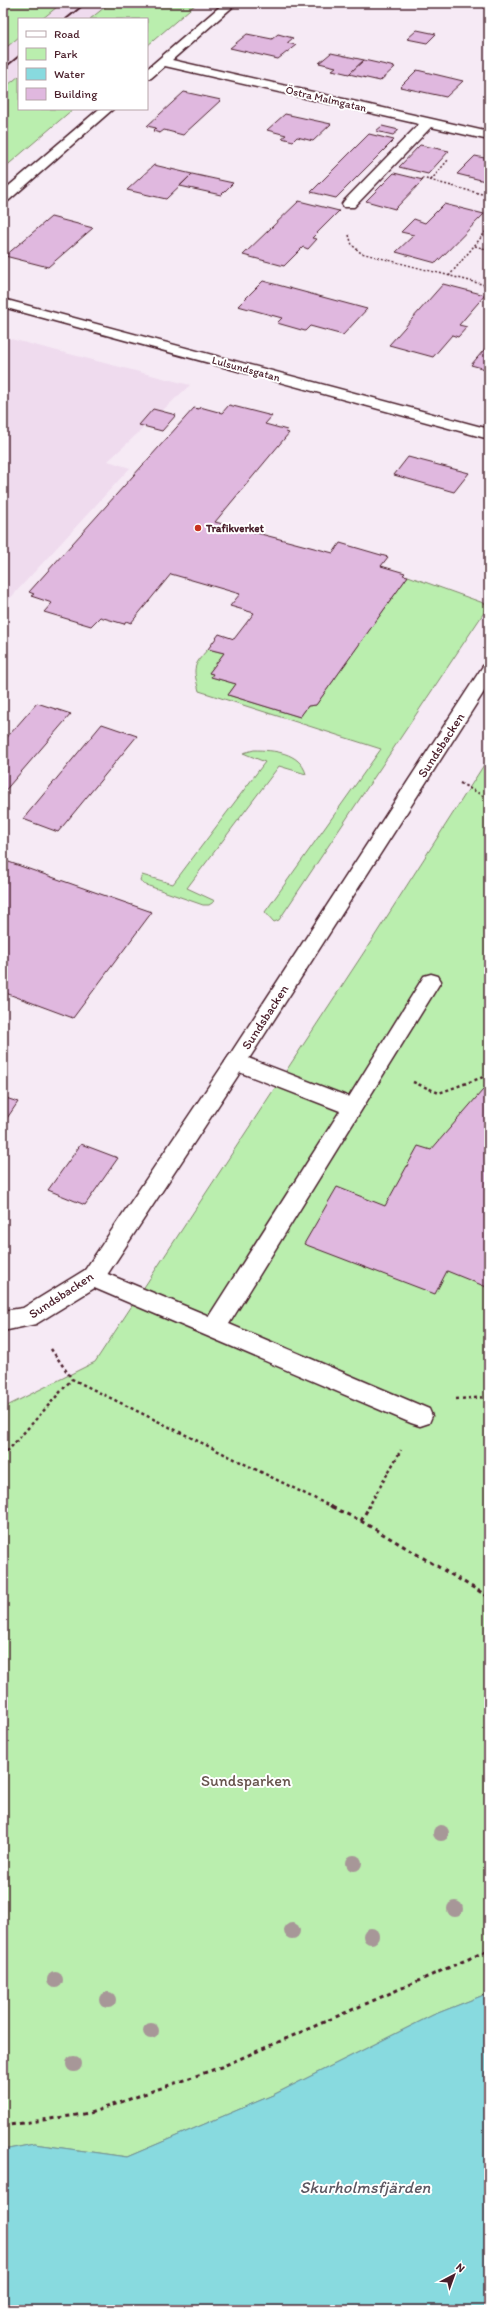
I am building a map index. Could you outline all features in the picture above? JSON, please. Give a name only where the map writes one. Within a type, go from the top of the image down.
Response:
[{"type":"street","points":[[148,74],[231,3]]},
{"type":"street","name":"Östra Malmgatan","points":[[163,62],[489,136]]},
{"type":"street","points":[[3,198],[107,110]]},
{"type":"street","points":[[349,204],[428,122]]},
{"type":"street","name":"Lulsundsgatan","points":[[3,303],[489,434]]},
{"type":"street","name":"Sundsbacken","points":[[3,1321],[28,1318],[93,1277],[236,1062],[489,670]]},
{"type":"street","points":[[214,1328],[354,1107],[377,1067],[431,981]]},
{"type":"street","points":[[236,1062],[354,1107]]},
{"type":"street","points":[[93,1277],[420,1416]]},
{"type":"path","points":[[383,169],[489,196]]},
{"type":"path","points":[[349,204],[351,220],[349,240],[355,249],[372,257],[489,286]]},
{"type":"path","points":[[449,276],[489,228]]},
{"type":"path","points":[[475,246],[489,250]]},
{"type":"path","points":[[459,782],[489,799]]},
{"type":"path","points":[[377,1067],[439,1093],[478,1077],[489,1075]]},
{"type":"path","points":[[3,1456],[72,1380],[361,1521],[489,1597]]},
{"type":"path","points":[[3,2126],[90,2113],[221,2067],[489,1950]]},
{"type":"shaded area","points":[[62,3],[110,3],[91,18],[43,18]]},
{"type":"shaded area","points":[[18,38],[18,77],[3,89],[3,50]]},
{"type":"shaded area","points":[[3,337],[190,385],[108,461],[130,468],[3,606]]},
{"type":"green space","points":[[3,3],[62,3],[43,18],[18,18],[18,38],[3,50]]},
{"type":"green space","points":[[110,3],[197,3],[148,45],[148,18],[91,18]]},
{"type":"green space","points":[[18,77],[18,110],[72,110],[3,169],[3,89]]},
{"type":"green space","points":[[408,576],[489,605],[279,920],[274,922],[265,912],[381,749],[199,691],[195,668],[199,660],[208,649],[224,653],[209,673],[213,674],[212,677],[236,684],[228,695],[300,717],[308,706],[316,705]]},
{"type":"green space","points":[[254,750],[277,752],[292,757],[303,767],[306,774],[279,766],[187,888],[215,901],[209,905],[203,905],[143,884],[140,880],[142,875],[173,884],[265,762],[243,753]]},
{"type":"green space","name":"Sundsparken","points":[[489,757],[489,1993],[433,2015],[273,2095],[127,2157],[34,2144],[3,2150],[3,1408],[95,1362],[372,940]]},
{"type":"water","name":"Skurholmsfjärden","points":[[489,1993],[489,2310],[3,2310],[3,2150],[34,2144],[127,2157],[273,2095],[433,2015]]},
{"type":"building","points":[[417,30],[436,34],[427,43],[407,39]]},
{"type":"building","points":[[247,34],[272,39],[278,34],[293,38],[287,43],[296,45],[278,59],[230,48]]},
{"type":"building","points":[[331,53],[364,60],[349,74],[332,70],[336,67],[319,63]]},
{"type":"building","points":[[364,60],[395,67],[380,81],[349,74]]},
{"type":"building","points":[[417,70],[463,81],[446,97],[400,87]]},
{"type":"building","points":[[184,92],[221,100],[183,135],[164,130],[160,133],[153,131],[156,128],[147,126]]},
{"type":"building","points":[[285,114],[331,124],[313,141],[297,137],[293,141],[282,138],[286,135],[267,130]]},
{"type":"building","points":[[382,126],[399,130],[393,135],[376,131]]},
{"type":"building","points":[[369,134],[394,140],[336,198],[311,192]]},
{"type":"building","points":[[420,145],[449,151],[428,174],[399,167]]},
{"type":"building","points":[[475,156],[489,159],[489,182],[457,174]]},
{"type":"building","points":[[154,165],[192,174],[166,199],[127,190]]},
{"type":"building","points":[[394,173],[423,180],[395,209],[366,201]]},
{"type":"building","points":[[192,174],[233,183],[221,195],[180,186]]},
{"type":"building","points":[[299,201],[339,211],[312,238],[317,239],[308,249],[303,247],[284,266],[243,255]]},
{"type":"building","points":[[444,204],[484,214],[436,263],[396,252],[414,235],[401,232],[414,219],[425,223]]},
{"type":"building","points":[[51,217],[93,228],[48,267],[5,256]]},
{"type":"building","points":[[263,281],[367,309],[343,335],[310,326],[305,331],[277,323],[282,318],[238,306]]},
{"type":"building","points":[[443,284],[485,295],[459,325],[467,327],[458,337],[452,335],[433,357],[389,345]]},
{"type":"building","points":[[489,344],[489,370],[471,365]]},
{"type":"building","points":[[229,405],[272,416],[265,424],[287,430],[286,432],[289,433],[215,522],[333,553],[340,543],[388,557],[381,566],[405,573],[403,575],[408,576],[316,705],[308,706],[300,717],[228,695],[236,684],[211,677],[213,674],[209,673],[224,653],[208,649],[219,634],[234,639],[254,613],[230,606],[240,594],[171,574],[131,623],[126,621],[124,624],[100,617],[91,626],[44,612],[52,603],[31,596],[34,594],[29,592],[194,408],[199,409],[200,407],[222,413]]},
{"type":"building","points":[[153,409],[176,415],[162,431],[139,425]]},
{"type":"building","points":[[408,457],[469,473],[454,492],[394,475]]},
{"type":"building","points":[[37,703],[71,714],[3,793],[3,742]]},
{"type":"building","points":[[102,724],[137,736],[58,832],[23,819]]},
{"type":"building","points":[[3,860],[152,912],[73,1018],[3,992]]},
{"type":"building","points":[[489,1083],[489,1288],[447,1271],[435,1294],[304,1244],[337,1187],[385,1206],[418,1146],[431,1150]]},
{"type":"building","points":[[3,1097],[18,1102],[3,1124]]},
{"type":"building","points":[[81,1144],[118,1158],[85,1205],[48,1190]]},
{"type":"railway","points":[[67,18],[86,3]]},
{"type":"railway","points":[[3,69],[18,57]]},
{"type":"place","name":"Trafikverket","points":[[198,528]]}]
